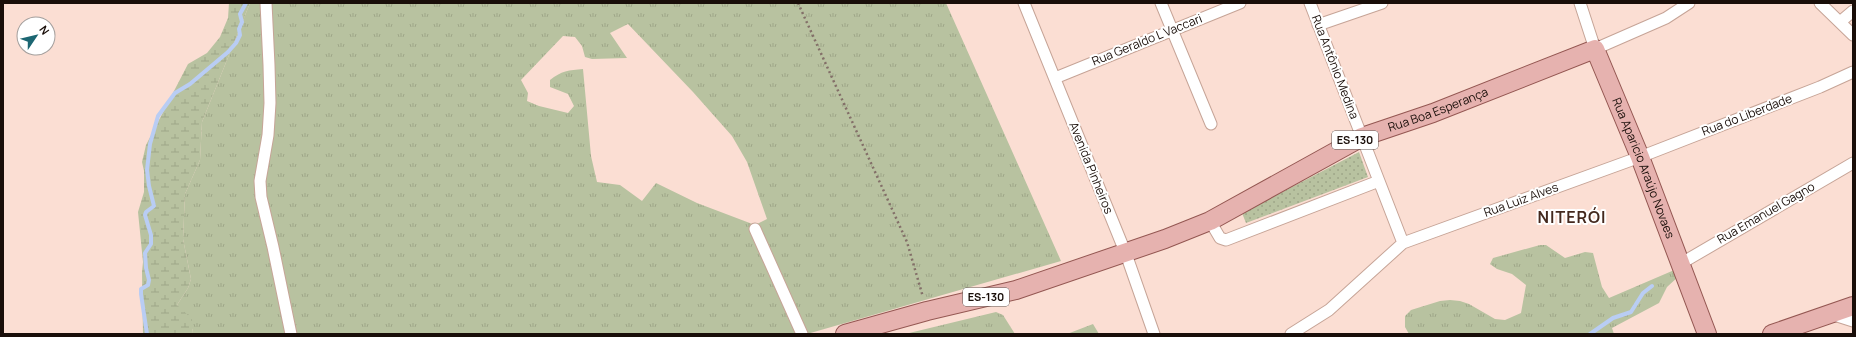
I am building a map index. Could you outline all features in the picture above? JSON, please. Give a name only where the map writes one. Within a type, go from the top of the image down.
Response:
[{"type":"main road","name":"Rua Boa Esperança","points":[[1126,254],[1210,221],[1362,137],[1433,113],[1595,49]]},
{"type":"main road","name":"Rua Aparicio Araújo Novaes","points":[[1595,49],[1640,157],[1707,334]]},
{"type":"main road","name":"ES-130","points":[[845,334],[927,311],[1016,290],[1126,254]]},
{"type":"main road","points":[[1772,334],[1853,306]]},
{"type":"street","points":[[266,3],[270,103],[268,135],[260,181],[261,198],[291,334]]},
{"type":"street","name":"Avenida Pinheiros","points":[[1024,3],[1126,254],[1154,334]]},
{"type":"street","points":[[1161,3],[1211,124]]},
{"type":"street","name":"Rua Geraldo L Vaccari","points":[[1055,78],[1240,3]]},
{"type":"street","name":"Rua Antônio Medina","points":[[1310,3],[1403,243]]},
{"type":"street","points":[[1318,25],[1382,3]]},
{"type":"street","name":"Rua Aparicio Araújo Novaes","points":[[1580,3],[1595,49]]},
{"type":"street","name":"Rua Boa Esperança","points":[[1595,49],[1666,18],[1689,3]]},
{"type":"street","points":[[1820,3],[1853,35]]},
{"type":"street","points":[[1840,22],[1853,11]]},
{"type":"street","name":"Rua do Liberdade","points":[[1640,157],[1853,72]]},
{"type":"street","name":"Rua Luiz Alves","points":[[1403,243],[1640,157]]},
{"type":"street","name":"Rua Emanuel Gagno","points":[[1680,264],[1853,163]]},
{"type":"street","points":[[1210,221],[1220,238],[1226,240],[1379,181]]},
{"type":"street","points":[[755,229],[802,334]]},
{"type":"street","points":[[1291,334],[1329,310],[1403,243]]},
{"type":"street","points":[[1830,314],[1853,321]]},
{"type":"path","points":[[798,3],[906,242],[927,311]]},
{"type":"green space","points":[[229,3],[250,3],[202,122],[200,160],[185,194],[183,239],[191,279],[188,288],[177,305],[192,319],[193,334],[143,334],[143,262],[138,212],[144,192],[144,171],[142,162],[146,145],[188,64],[207,53],[220,37],[228,18]]},
{"type":"green space","points":[[250,3],[946,3],[1061,261],[807,334],[193,334],[193,330],[177,305],[188,288],[191,279],[183,239],[185,194],[200,160],[202,122]],"holes":[[[628,24],[693,92],[732,136],[747,162],[767,219],[755,225],[697,203],[656,183],[642,201],[620,185],[597,182],[591,156],[583,69],[565,72],[550,80],[550,87],[568,94],[574,106],[568,113],[539,106],[527,101],[528,93],[521,80],[563,36],[575,37],[582,46],[585,57],[592,59],[627,58],[610,33]]]},
{"type":"green space","points":[[1359,152],[1368,177],[1246,223],[1242,213]]},
{"type":"green space","points":[[1540,245],[1546,245],[1565,258],[1585,252],[1593,253],[1602,287],[1609,298],[1672,271],[1676,271],[1679,276],[1667,287],[1659,303],[1612,328],[1614,334],[1409,334],[1405,327],[1405,316],[1411,310],[1440,301],[1460,301],[1469,304],[1495,319],[1505,320],[1521,313],[1526,285],[1512,274],[1497,269],[1490,264],[1493,258]]},
{"type":"green space","points":[[996,312],[1003,315],[1015,334],[905,334]]},
{"type":"green space","points":[[1093,324],[1099,334],[1067,334]]},
{"type":"waterway","points":[[147,334],[141,289],[148,285],[149,280],[146,268],[145,253],[151,244],[151,235],[145,215],[146,212],[154,206],[147,170],[150,144],[158,116],[175,93],[190,84],[228,52],[236,43],[240,35],[239,29],[242,22],[240,14],[246,3]]},
{"type":"waterway","points":[[1590,334],[1613,318],[1631,312],[1643,293],[1652,286]]},
{"type":"district","name":"NITERÓI","points":[[1572,217]]}]
